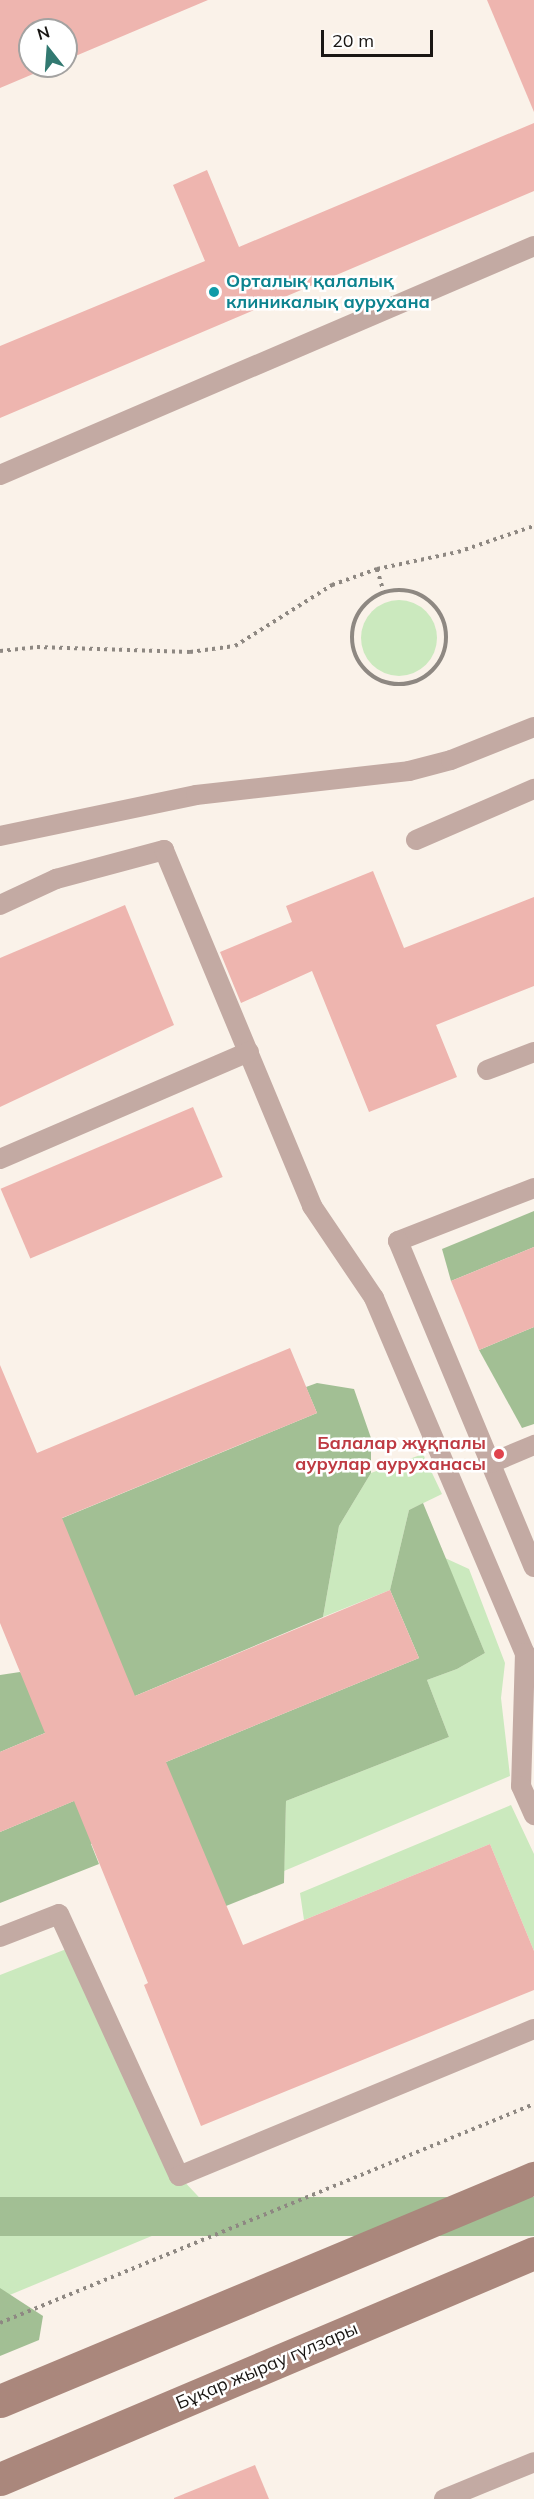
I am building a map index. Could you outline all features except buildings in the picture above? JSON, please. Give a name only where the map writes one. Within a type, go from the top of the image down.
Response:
[{"type":"street","points":[[0,2401],[534,2178]]},
{"type":"street","name":"Бұқар жырау гүлзары","points":[[0,2479],[534,2253]]},
{"type":"lane","points":[[0,475],[534,246]]},
{"type":"lane","points":[[0,836],[195,795],[409,771],[451,760],[534,727]]},
{"type":"lane","points":[[416,840],[534,789]]},
{"type":"lane","points":[[0,905],[56,879],[164,850],[312,1206],[374,1298],[525,1653],[521,1786],[534,1815]]},
{"type":"lane","points":[[0,1159],[249,1052]]},
{"type":"lane","points":[[487,1070],[534,1052]]},
{"type":"lane","points":[[534,1188],[398,1241],[534,1567]]},
{"type":"lane","points":[[491,1463],[534,1445]]},
{"type":"lane","points":[[0,1937],[59,1914],[179,2176],[534,2029]]},
{"type":"lane","points":[[444,2499],[534,2462]]},
{"type":"path","points":[[0,651],[37,647],[190,652],[235,646],[332,585],[377,569],[458,552],[534,526]]},
{"type":"path","points":[[377,569],[384,593]]},
{"type":"path","points":[[400,590],[416,593],[430,601],[440,614],[446,629],[446,646],[440,661],[429,673],[415,681],[400,684],[386,682],[372,676],[354,653],[352,638],[360,611],[371,600],[384,593],[400,590]]},
{"type":"path","points":[[0,2323],[534,2104]]},
{"type":"green space","points":[[392,600],[406,600],[420,606],[431,617],[437,631],[434,653],[426,665],[406,676],[392,676],[378,670],[367,659],[361,645],[361,631],[367,617],[378,606]]},
{"type":"green space","points":[[534,1211],[534,1247],[451,1281],[442,1249]]},
{"type":"green space","points":[[534,1327],[534,1424],[522,1428],[479,1350]]},
{"type":"green space","points":[[317,1383],[354,1389],[371,1438],[371,1473],[339,1526],[323,1617],[104,1709],[31,1531],[317,1413],[306,1387]]},
{"type":"green space","points":[[423,1454],[442,1494],[409,1510],[390,1590],[323,1617],[339,1526],[371,1473]]},
{"type":"green space","points":[[423,1503],[485,1653],[457,1669],[427,1680],[449,1737],[286,1801],[284,1883],[226,1906],[132,1776],[419,1658],[390,1590],[409,1510]]},
{"type":"green space","points":[[445,1558],[469,1569],[505,1663],[501,1698],[510,1776],[284,1871],[286,1801],[449,1737],[427,1680],[457,1669],[485,1653]]},
{"type":"green space","points":[[20,1672],[78,1719],[0,1752],[0,1675]]},
{"type":"green space","points":[[107,1787],[124,1830],[91,1844],[99,1864],[0,1903],[0,1832]]},
{"type":"green space","points":[[511,1805],[534,1854],[534,1951],[490,1844],[304,1920],[300,1893]]},
{"type":"green space","points":[[74,1946],[179,2176],[212,2211],[0,2299],[0,1975]]},
{"type":"green space","points":[[0,2197],[534,2197],[534,2236],[0,2236]]},
{"type":"green space","points":[[0,2288],[43,2316],[39,2340],[0,2356]]},
{"type":"place","name":"Орталық қалалық клиникалық аурухана","points":[[214,292]]},
{"type":"place","name":"Балалар жұқпалы аурулар ауруханасы","points":[[499,1454]]}]
